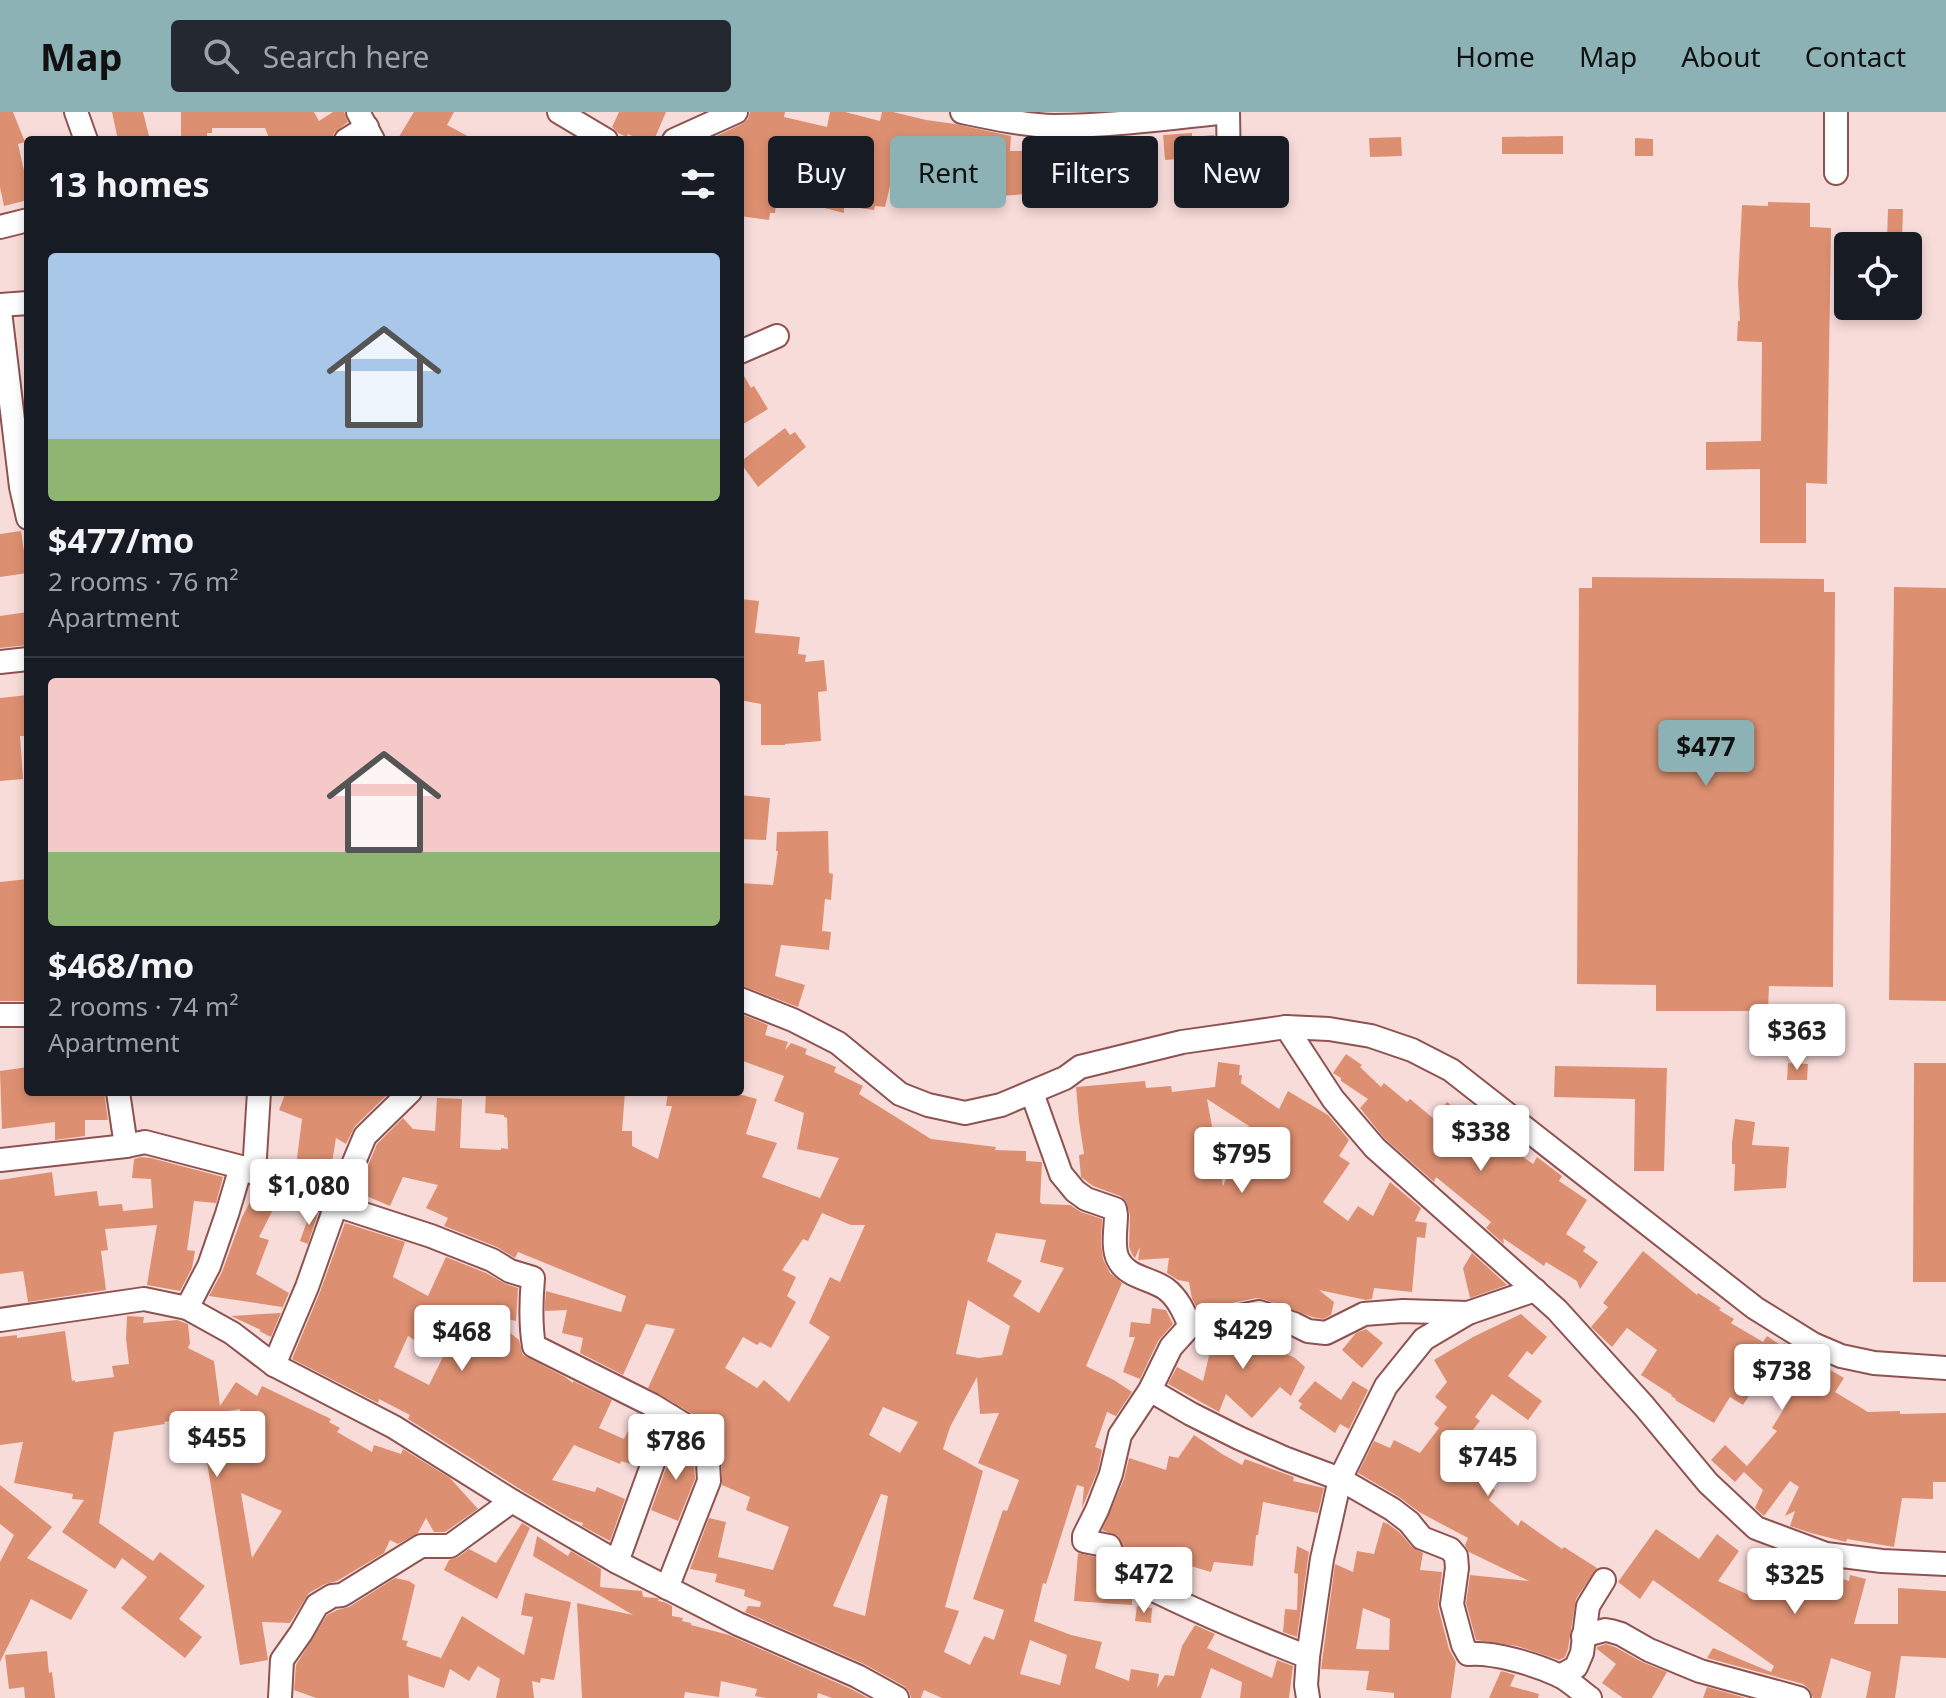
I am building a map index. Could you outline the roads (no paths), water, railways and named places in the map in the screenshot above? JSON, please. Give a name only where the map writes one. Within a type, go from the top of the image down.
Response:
[{"type":"street","points":[[76,112],[85,136]]},
{"type":"street","points":[[559,112],[599,136]]},
{"type":"street","points":[[683,136],[736,112]]},
{"type":"street","points":[[962,112],[996,119],[1147,120],[1227,112],[1228,136]]},
{"type":"street","points":[[1836,112],[1836,173]]},
{"type":"street","points":[[0,227],[24,221]]},
{"type":"street","points":[[24,304],[0,308],[24,500]]},
{"type":"street","points":[[744,350],[777,336]]},
{"type":"street","points":[[0,662],[24,659]]},
{"type":"street","points":[[744,1001],[793,1020],[838,1043],[900,1094],[928,1105],[965,1113],[1001,1105],[1032,1093],[1065,1078],[1080,1067],[1182,1042],[1286,1027],[1329,1029],[1371,1036],[1412,1050],[1451,1070],[1755,1308],[1813,1344],[1841,1356],[1874,1363],[1946,1368]]},
{"type":"street","points":[[0,1015],[24,1015]]},
{"type":"street","points":[[1286,1027],[1333,1099],[1375,1148],[1557,1310],[1644,1406],[1708,1483],[1756,1528],[1826,1554],[1946,1564]]},
{"type":"street","points":[[1032,1093],[1061,1174],[1086,1199],[1115,1209],[1118,1261],[1139,1277],[1165,1288],[1181,1306],[1190,1326]]},
{"type":"street","points":[[119,1096],[126,1146]]},
{"type":"street","points":[[187,1308],[209,1266],[227,1214],[247,1170],[258,1096]]},
{"type":"street","points":[[274,1365],[365,1136],[406,1096]]},
{"type":"street","points":[[0,1160],[145,1142],[247,1170],[336,1205],[431,1236],[533,1278],[534,1346],[670,1416],[698,1433],[707,1443],[709,1481],[667,1588]]},
{"type":"street","points":[[1308,1698],[1308,1657],[1322,1559],[1340,1479],[1386,1386],[1424,1339],[1468,1313],[1535,1290]]},
{"type":"street","points":[[0,1320],[144,1299],[187,1308],[232,1333],[274,1365],[394,1427],[617,1562],[738,1624],[857,1676],[897,1698]]},
{"type":"street","points":[[1308,1657],[1166,1597],[1120,1573],[1109,1546],[1084,1541],[1111,1474],[1120,1435],[1150,1390],[1171,1347],[1190,1326],[1259,1312],[1308,1331],[1326,1333],[1364,1314],[1403,1311],[1468,1313]]},
{"type":"street","points":[[1150,1390],[1239,1438],[1340,1479],[1392,1509],[1409,1522],[1422,1538],[1450,1549],[1456,1556],[1457,1568],[1452,1604],[1468,1654],[1479,1653],[1525,1663],[1560,1676],[1590,1698]]},
{"type":"street","points":[[617,1562],[670,1416]]},
{"type":"street","points":[[280,1698],[282,1660],[317,1605],[332,1596],[342,1595],[421,1546],[450,1546],[512,1501]]},
{"type":"street","points":[[1560,1676],[1576,1667],[1582,1653],[1588,1606],[1604,1580]]},
{"type":"street","points":[[1583,1636],[1611,1631],[1700,1671],[1799,1698]]}]
